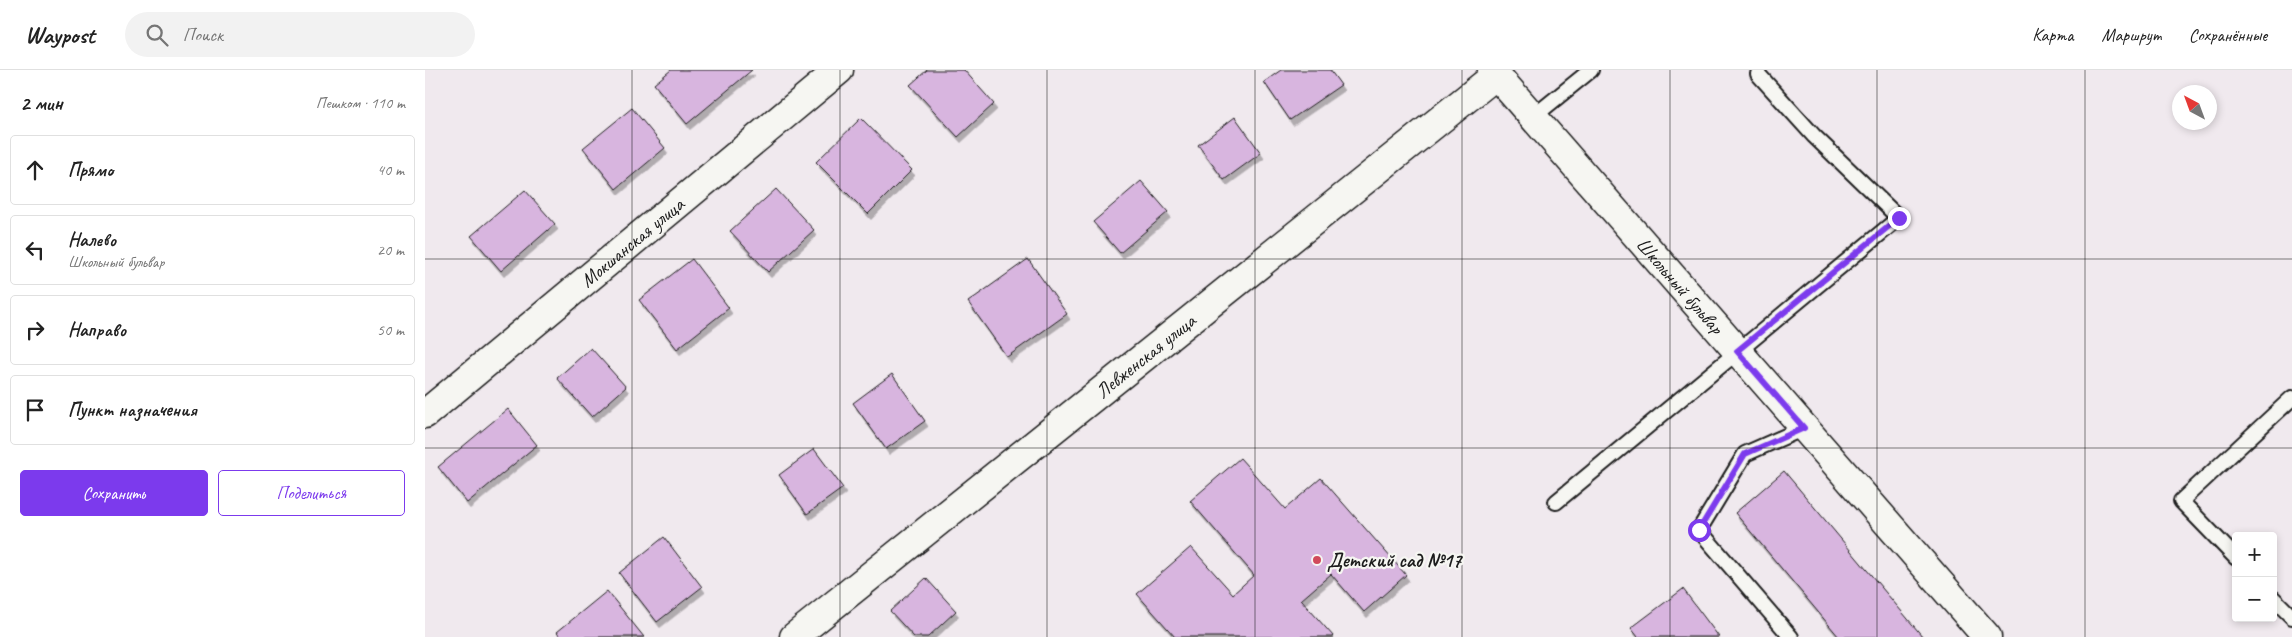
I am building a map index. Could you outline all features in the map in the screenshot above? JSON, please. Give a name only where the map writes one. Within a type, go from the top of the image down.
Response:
[{"type":"street","name":"Мокшанская улица","points":[[425,414],[839,70]]},
{"type":"street","name":"Школьный бульвар","points":[[1494,73],[1987,637]]},
{"type":"street","name":"Левженская улица","points":[[794,637],[1494,73]]},
{"type":"lane","points":[[1533,117],[1591,70]]},
{"type":"lane","points":[[1556,502],[1899,218],[1814,136],[1757,71]]},
{"type":"lane","points":[[2232,554],[2181,501],[2292,398]]},
{"type":"lane","points":[[1791,637],[1699,530],[1745,454],[1804,428]]},
{"type":"lane","points":[[2277,602],[2292,617]]},
{"type":"building","points":[[671,70],[752,70],[687,124],[654,84]]},
{"type":"building","points":[[927,70],[964,70],[994,104],[958,137],[910,85]]},
{"type":"building","points":[[1281,70],[1330,70],[1341,85],[1290,120],[1264,82]]},
{"type":"building","points":[[632,108],[665,148],[616,189],[583,148]]},
{"type":"building","points":[[1235,117],[1261,153],[1224,180],[1198,145]]},
{"type":"building","points":[[861,118],[912,170],[868,214],[816,162]]},
{"type":"building","points":[[1141,181],[1168,212],[1120,253],[1093,222]]},
{"type":"building","points":[[776,189],[814,230],[768,272],[730,231]]},
{"type":"building","points":[[525,190],[555,224],[501,271],[471,236]]},
{"type":"building","points":[[692,259],[729,308],[677,349],[639,300]]},
{"type":"building","points":[[1028,259],[1067,314],[1007,357],[968,302]]},
{"type":"building","points":[[591,348],[626,387],[592,417],[557,378]]},
{"type":"building","points":[[892,374],[925,421],[886,449],[853,403]]},
{"type":"building","points":[[508,409],[537,445],[467,503],[438,467]]},
{"type":"building","points":[[814,449],[843,488],[807,514],[779,475]]},
{"type":"building","name":"Детский сад №17","points":[[1240,458],[1285,509],[1321,478],[1406,575],[1364,612],[1331,574],[1301,600],[1334,637],[1175,637],[1137,594],[1191,547],[1233,594],[1254,575],[1190,501]]},
{"type":"building","points":[[1784,471],[1923,637],[1839,637],[1735,513]]},
{"type":"building","points":[[664,537],[702,587],[657,622],[619,573]]},
{"type":"building","points":[[926,578],[956,611],[928,637],[914,637],[890,611]]},
{"type":"building","points":[[1683,589],[1719,637],[1638,637],[1631,628]]},
{"type":"building","points":[[607,591],[644,637],[561,637],[557,632]]},
{"type":"place","name":"Детский сад №17","points":[[1317,560]]},
{"type":"route","points":[[1699,530],[1745,454],[1804,428],[1737,351],[1899,218]]}]
